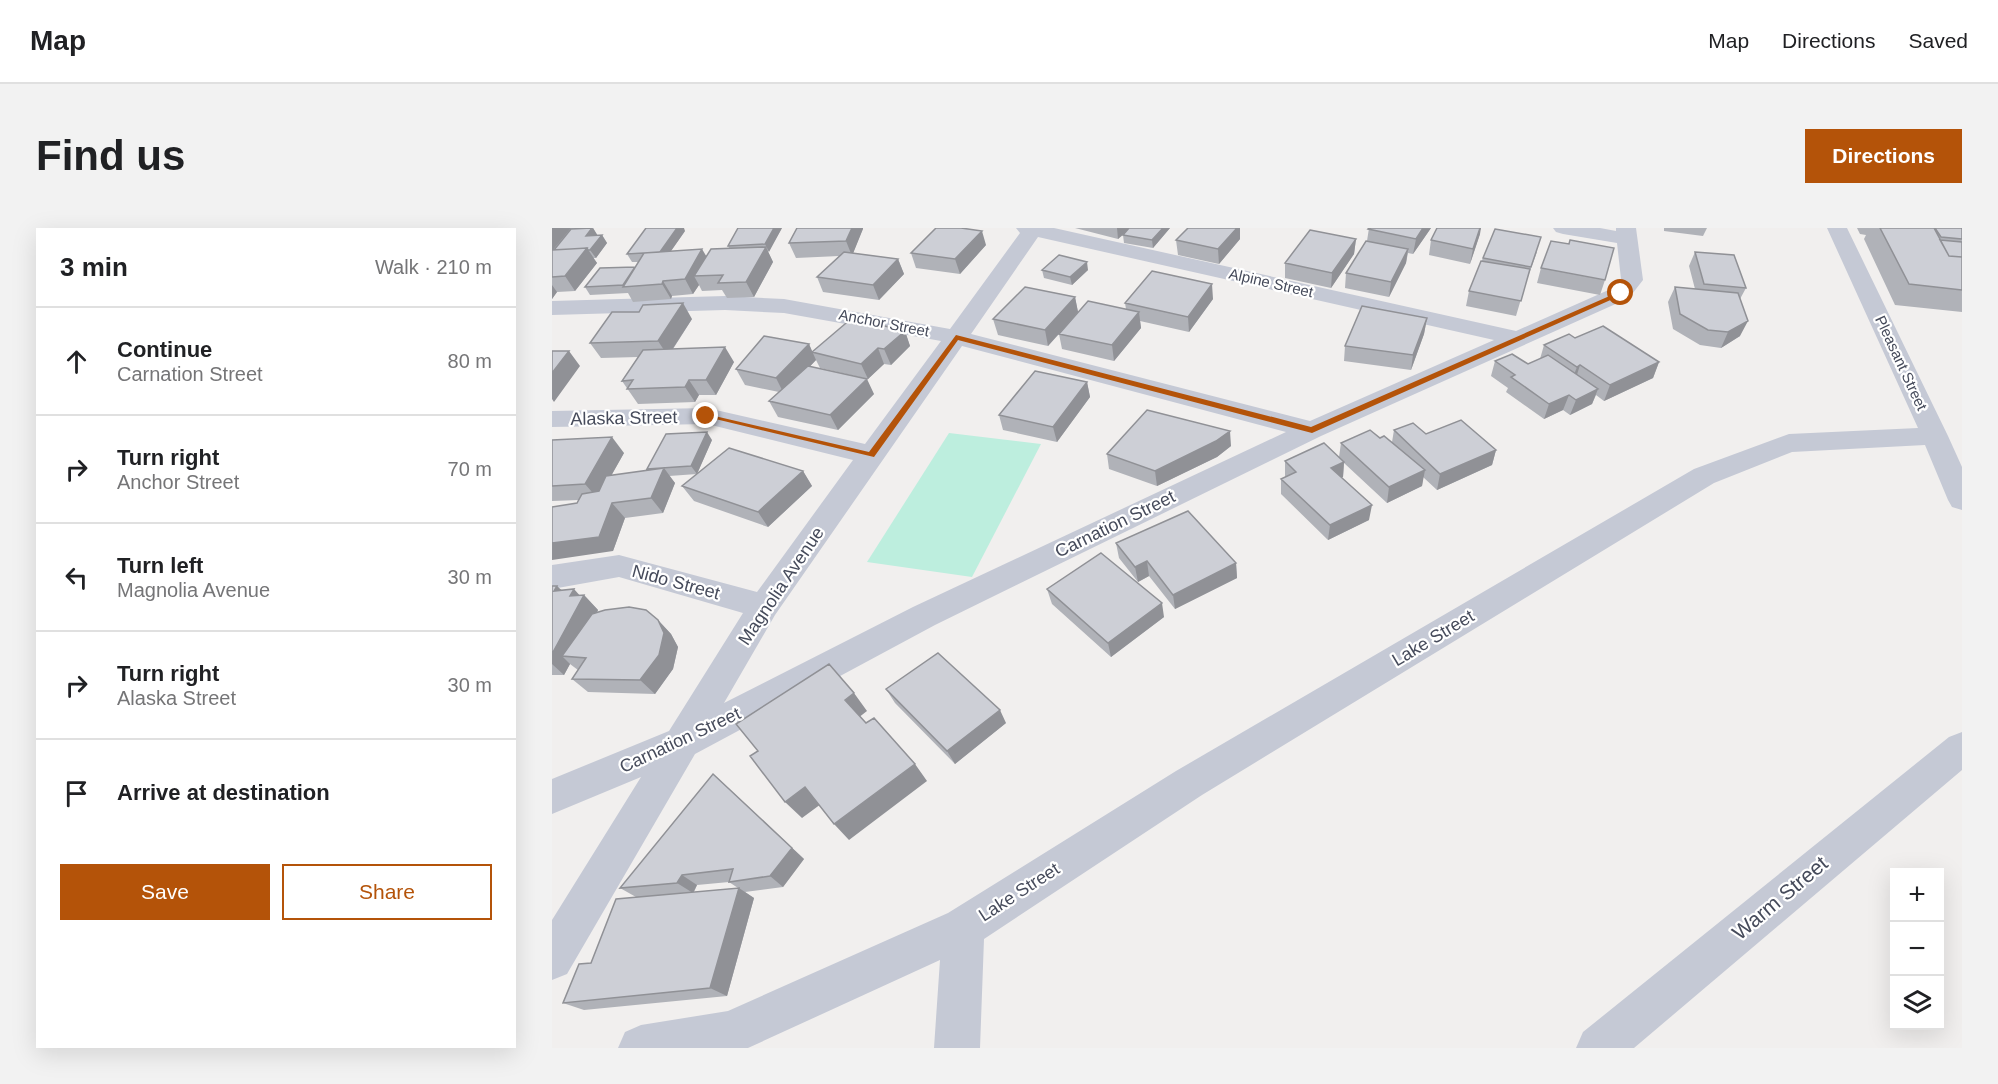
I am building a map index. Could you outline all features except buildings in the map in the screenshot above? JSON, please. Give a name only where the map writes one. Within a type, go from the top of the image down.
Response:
[{"type":"street","name":"Magnolia Avenue","points":[[552,959],[764,606],[1031,228]]},
{"type":"street","name":"Alpine Street","points":[[1031,228],[1516,338]]},
{"type":"street","points":[[1563,228],[1627,234]]},
{"type":"street","name":"Pleasant Street","points":[[1837,228],[1935,436],[1962,500]]},
{"type":"street","name":"Carnation Street","points":[[552,797],[683,742],[924,616],[1312,430],[1621,293],[1632,280],[1627,234]]},
{"type":"street","name":"Anchor Street","points":[[552,308],[725,303],[784,306],[956,337],[1312,430]]},
{"type":"street","name":"Alaska Street","points":[[552,419],[706,416],[871,455]]},
{"type":"street","name":"Lake Street","points":[[641,1048],[730,1033],[963,928],[1189,783],[1704,476],[1789,443],[1935,436]]},
{"type":"street","name":"Nido Street","points":[[552,577],[619,566],[764,606]]},
{"type":"street","name":"Warm Street","points":[[1599,1048],[1962,748]]},
{"type":"street","points":[[957,1048],[963,928]]},
{"type":"green space","points":[[949,433],[1041,444],[972,577],[867,562]]},
{"type":"route","points":[[706,416],[871,455],[956,337],[1312,430],[1621,293]]}]
